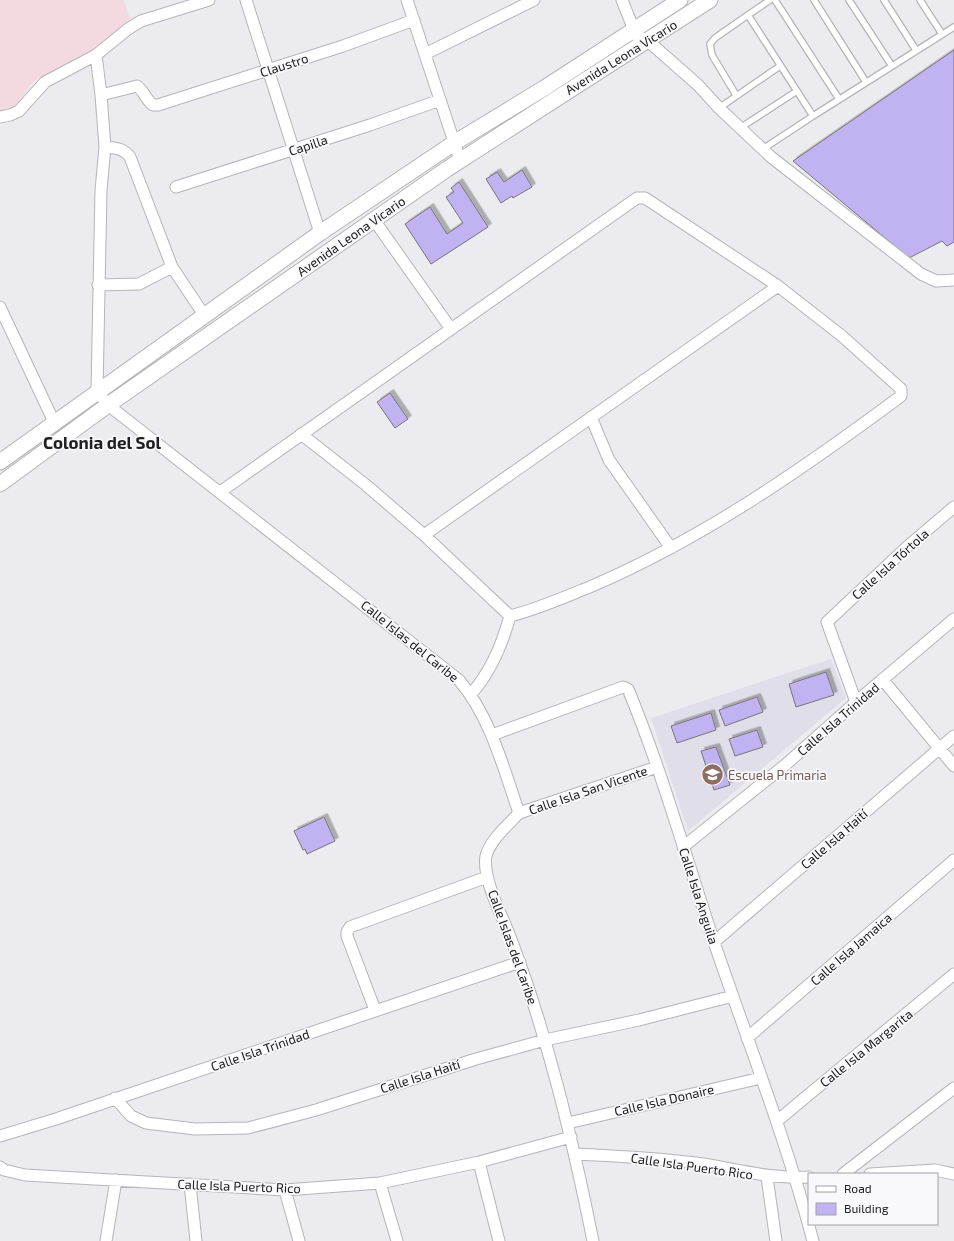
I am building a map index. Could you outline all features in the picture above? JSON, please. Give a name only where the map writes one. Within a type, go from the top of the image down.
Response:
[{"type":"street","points":[[0,117],[14,114],[24,106],[45,82],[96,55],[128,29],[142,21],[161,13],[209,0]]},
{"type":"street","points":[[246,0],[320,233]]},
{"type":"street","points":[[407,0],[460,160]]},
{"type":"street","points":[[425,54],[534,0]]},
{"type":"street","points":[[622,0],[633,30],[642,40],[648,41],[698,85],[719,108],[763,149],[920,274],[936,281],[954,280]]},
{"type":"street","name":"Avenida Leona Vicario","points":[[0,462],[97,391],[320,233],[454,143],[546,87],[680,0]]},
{"type":"street","name":"Avenida Leona Vicario","points":[[0,484],[108,405],[460,160],[710,0]]},
{"type":"street","name":"Claustro","points":[[101,94],[137,86],[153,105],[268,70],[414,20]]},
{"type":"street","points":[[96,55],[105,147],[101,190],[97,391]]},
{"type":"street","name":"Capilla","points":[[176,187],[293,150],[440,100]]},
{"type":"street","points":[[105,147],[118,148],[126,151],[130,157],[172,267],[204,315]]},
{"type":"street","points":[[220,492],[637,198],[645,198],[778,286],[842,336],[901,389],[902,396],[838,444],[754,500],[671,548],[614,576],[545,606],[510,616]]},
{"type":"street","points":[[374,220],[451,329]]},
{"type":"street","points":[[98,285],[139,284],[172,267]]},
{"type":"street","points":[[424,535],[778,286]]},
{"type":"street","points":[[0,307],[54,422]]},
{"type":"street","name":"Calle Islas del Caribe","points":[[97,391],[108,405],[417,645],[459,680],[472,694],[492,735],[519,813],[492,843],[486,857],[487,877],[520,962],[545,1040],[568,1123],[593,1241]]},
{"type":"street","points":[[591,417],[609,460],[671,548]]},
{"type":"street","points":[[301,434],[366,485],[424,535],[510,616]]},
{"type":"street","name":"Calle Isla Tórtola","points":[[856,702],[827,622],[908,547],[954,507]]},
{"type":"street","points":[[472,694],[483,682],[490,669],[504,639],[510,616]]},
{"type":"street","name":"Calle Isla Trinidad","points":[[683,847],[784,766],[856,702],[954,619]]},
{"type":"street","points":[[883,680],[954,766]]},
{"type":"street","name":"Calle Isla Anguila","points":[[492,735],[627,687],[640,716],[714,942],[777,1121],[796,1178],[808,1222]]},
{"type":"street","name":"Calle Isla Haití","points":[[714,942],[954,736]]},
{"type":"street","name":"Calle Isla San Vicente","points":[[519,813],[657,767]]},
{"type":"street","name":"Calle Isla Jamaica","points":[[747,1038],[954,860]]},
{"type":"street","points":[[375,1010],[347,932],[350,927],[487,877]]},
{"type":"street","name":"Calle Isla Trinidad","points":[[0,1136],[56,1119],[520,962]]},
{"type":"street","name":"Calle Isla Margarita","points":[[777,1121],[954,974]]},
{"type":"street","name":"Calle Isla Haití","points":[[115,1098],[131,1116],[146,1123],[195,1129],[248,1128],[316,1110],[476,1059],[545,1040],[639,1020],[733,996]]},
{"type":"street","name":"Calle Isla Donaire","points":[[568,1123],[761,1078]]},
{"type":"street","points":[[844,1173],[954,1088]]},
{"type":"street","name":"Calle Isla Puerto Rico","points":[[0,1167],[4,1170],[25,1175],[285,1190],[380,1183],[479,1162],[571,1137]]},
{"type":"street","name":"Calle Isla Puerto Rico","points":[[575,1154],[634,1157],[695,1163],[767,1177],[808,1177]]},
{"type":"street","points":[[479,1162],[499,1241]]},
{"type":"street","points":[[886,1173],[935,1170],[954,1174]]},
{"type":"street","points":[[767,1177],[776,1241]]},
{"type":"street","points":[[106,1241],[116,1180]]},
{"type":"street","points":[[380,1183],[397,1241]]},
{"type":"street","points":[[190,1184],[196,1241]]},
{"type":"street","points":[[285,1190],[299,1241]]},
{"type":"street","name":"Calle Isla Anguila","points":[[809,1225],[813,1241]]},
{"type":"lane","points":[[736,95],[712,55],[710,44],[715,38],[770,0]]},
{"type":"lane","points":[[775,0],[839,99]]},
{"type":"lane","points":[[814,0],[866,82]]},
{"type":"lane","points":[[849,0],[892,66]]},
{"type":"lane","points":[[884,0],[916,50]]},
{"type":"lane","points":[[920,0],[942,34]]},
{"type":"lane","points":[[748,15],[813,116]]},
{"type":"lane","points":[[763,149],[954,26]]},
{"type":"lane","points":[[719,108],[780,66]]},
{"type":"lane","points":[[740,128],[796,91]]},
{"type":"shaded area","points":[[0,0],[124,0],[130,19],[102,45],[34,81],[17,104],[0,111]]},
{"type":"shaded area","name":"Escuela Primaria","points":[[831,659],[846,698],[688,831],[651,718]]},
{"type":"building","points":[[954,50],[954,242],[947,246],[942,241],[909,258],[793,161]]},
{"type":"building","points":[[522,170],[532,187],[501,203],[486,179],[497,172],[504,182]]},
{"type":"building","points":[[459,182],[488,227],[431,264],[405,224],[430,207],[447,234],[463,223],[446,197],[454,192],[451,188]]},
{"type":"building","points":[[390,393],[408,419],[395,428],[377,402]]},
{"type":"building","points":[[826,672],[834,695],[796,707],[789,684]]},
{"type":"building","points":[[757,697],[763,712],[725,726],[719,710]]},
{"type":"building","points":[[711,713],[716,730],[677,743],[671,726]]},
{"type":"building","points":[[757,730],[763,747],[735,756],[729,739]]},
{"type":"building","points":[[716,747],[730,785],[714,790],[701,751]]},
{"type":"building","points":[[324,817],[335,841],[307,854],[305,849],[303,850],[294,831]]},
{"type":"place","name":"Escuela Primaria","points":[[713,775]]},
{"type":"district","name":"Colonia del Sol","points":[[102,443]]}]
